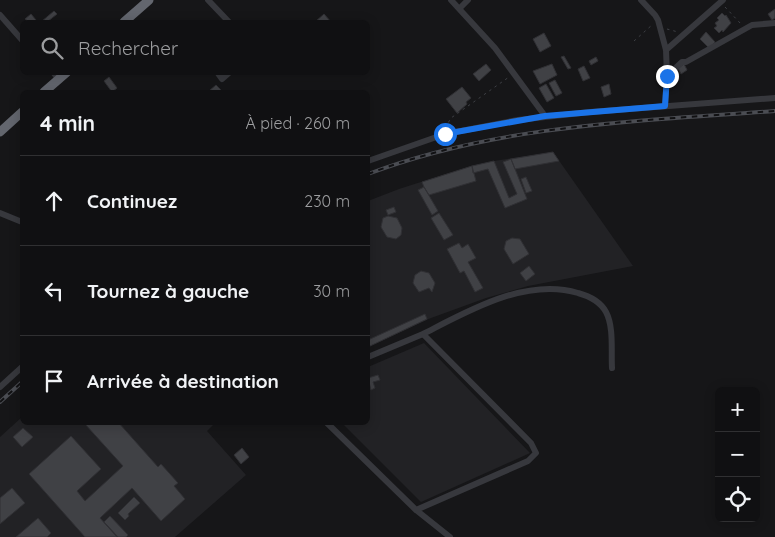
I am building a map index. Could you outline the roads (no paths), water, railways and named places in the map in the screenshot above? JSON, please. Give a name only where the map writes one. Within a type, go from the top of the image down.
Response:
[{"type":"highway","points":[[126,20],[149,0]]},
{"type":"highway","points":[[46,90],[56,76]]},
{"type":"highway","points":[[0,132],[20,114]]},
{"type":"street","points":[[208,0],[227,20]]},
{"type":"street","points":[[451,0],[460,8],[514,73],[545,116]]},
{"type":"street","points":[[460,8],[468,0]]},
{"type":"street","points":[[641,0],[655,15],[666,50],[665,106]]},
{"type":"street","points":[[666,50],[722,1]]},
{"type":"street","points":[[0,15],[20,38]]},
{"type":"street","points":[[667,76],[682,62],[686,62],[752,25],[775,23]]},
{"type":"street","points":[[370,160],[445,134],[545,116],[775,98]]},
{"type":"street","points":[[0,213],[20,221]]},
{"type":"street","points":[[370,356],[423,334],[469,311],[520,292],[541,289],[571,291],[592,297],[606,310],[610,324],[612,368]]},
{"type":"street","points":[[416,510],[528,461],[536,453],[531,443],[423,334]]},
{"type":"street","points":[[0,387],[20,369]]},
{"type":"street","points":[[329,425],[416,510],[450,537]]},
{"type":"railway","points":[[370,173],[417,158],[517,135],[620,122],[775,111]]},
{"type":"railway","points":[[0,402],[20,384]]}]
